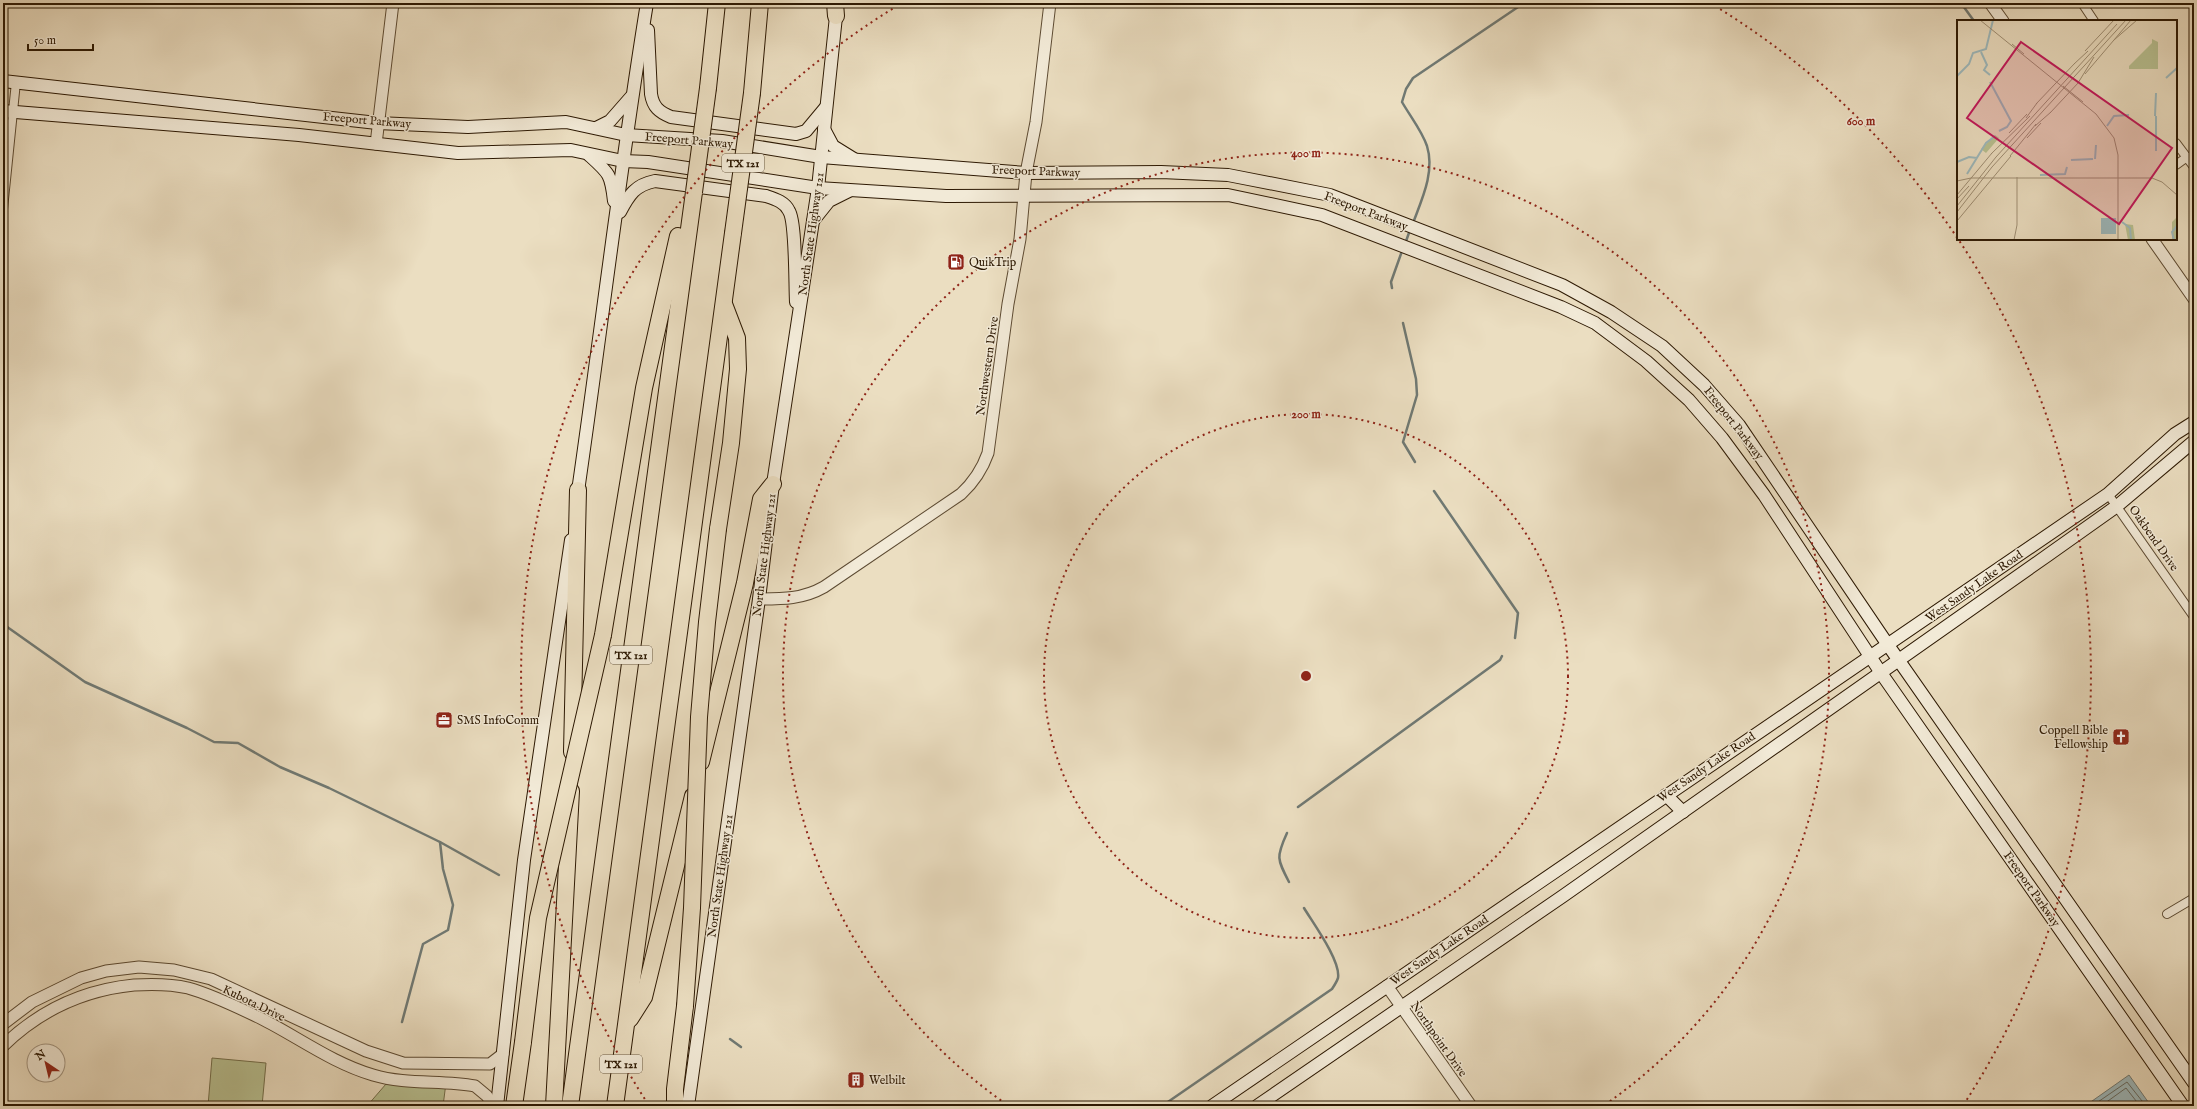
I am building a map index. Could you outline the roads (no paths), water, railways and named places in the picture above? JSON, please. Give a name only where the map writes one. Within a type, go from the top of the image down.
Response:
[{"type":"highway","name":"TX 121","points":[[570,1106],[708,88],[717,3]]},
{"type":"highway","name":"TX 121","points":[[615,1106],[628,1022],[642,896],[752,93],[760,3]]},
{"type":"highway","points":[[514,1106],[538,918],[603,635],[644,388],[683,214],[693,199]]},
{"type":"highway","points":[[675,1106],[674,1088],[685,1006],[692,908],[699,717],[707,622],[718,529],[731,443],[738,369],[737,338],[723,303]]},
{"type":"highway","points":[[628,1022],[644,997],[745,583],[761,499],[773,484]]},
{"type":"highway","points":[[554,1106],[569,845],[578,490]]},
{"type":"main road","points":[[497,1106],[524,860],[616,221],[626,135],[646,4]]},
{"type":"main road","points":[[646,4],[651,94],[653,105],[662,114],[671,117],[796,134],[806,131],[826,106]]},
{"type":"main road","name":"North State Highway 121","points":[[688,1106],[759,599],[773,484],[818,188],[836,7]]},
{"type":"main road","name":"Freeport Parkway","points":[[3,81],[377,123],[468,127],[566,122],[626,135],[722,141],[821,157],[1026,173],[1161,172],[1228,175],[1330,195],[1431,236],[1562,285],[1611,312],[1662,346],[1704,385],[1739,425],[1888,645],[2194,1083]]},
{"type":"main road","points":[[596,128],[610,121],[632,96]]},
{"type":"main road","name":"Freeport Parkway","points":[[8,112],[299,135],[458,153],[571,150],[624,161],[648,162],[818,188],[946,196],[1024,198],[1228,195],[1322,215],[1561,307],[1594,323],[1646,361],[1689,400],[1722,438],[1764,495],[1881,673],[2183,1106]]},
{"type":"main road","points":[[824,130],[833,146],[857,160]]},
{"type":"main road","points":[[588,154],[605,168],[611,178],[616,221]]},
{"type":"main road","points":[[616,221],[627,198],[634,189],[644,183],[655,181],[766,196],[777,200],[785,205],[792,217],[797,331]]},
{"type":"main road","points":[[813,222],[829,201],[851,190]]},
{"type":"main road","name":"West Sandy Lake Road","points":[[1212,1106],[2108,494],[2175,434],[2194,422]]},
{"type":"main road","name":"West Sandy Lake Road","points":[[1257,1106],[1683,812],[2117,506],[2194,441]]},
{"type":"main road","points":[[1764,495],[1780,484]]},
{"type":"main road","points":[[1970,800],[1988,788]]},
{"type":"main road","points":[[1666,795],[1683,812]]},
{"type":"main road","points":[[2046,910],[2064,897]]},
{"type":"main road","points":[[2126,1024],[2144,1012]]},
{"type":"street","points":[[376,144],[377,123],[393,3]]},
{"type":"street","name":"Northwestern Drive","points":[[759,599],[799,598],[812,594],[961,494],[974,481],[988,453],[1008,304],[1020,238],[1026,173],[1036,122],[1050,3]]},
{"type":"street","points":[[1990,3],[2002,20]]},
{"type":"street","points":[[2082,3],[2093,20]]},
{"type":"street","points":[[3,209],[8,112],[16,82]]},
{"type":"street","points":[[2177,145],[2194,167]]},
{"type":"street","points":[[2177,164],[2187,157]]},
{"type":"street","points":[[2153,240],[2194,299]]},
{"type":"street","name":"Oakbend Drive","points":[[2108,494],[2194,617]]},
{"type":"street","points":[[2167,914],[2194,898]]},
{"type":"street","name":"Kubota Drive","points":[[3,1024],[32,1002],[80,978],[106,971],[139,966],[174,970],[211,979],[366,1050],[403,1063],[490,1064],[503,1054]]},
{"type":"street","name":"Kubota Drive","points":[[3,1046],[20,1030],[41,1014],[72,998],[108,988],[152,984],[166,985],[187,988],[226,1002],[261,1019],[338,1062],[374,1076],[475,1086],[487,1096],[493,1106]]},
{"type":"street","name":"Northpoint Drive","points":[[1387,986],[1471,1106]]},
{"type":"water","points":[[2129,1075],[2151,1106],[2085,1106]]},
{"type":"waterway","points":[[1413,223],[1426,185],[1429,156],[1427,146],[1422,135],[1402,102],[1406,89],[1413,78],[1524,3]]},
{"type":"waterway","points":[[1961,3],[1973,20]]},
{"type":"waterway","points":[[1405,244],[1410,230]]},
{"type":"waterway","points":[[1392,288],[1391,282],[1402,251]]},
{"type":"waterway","points":[[1403,323],[1416,379],[1417,395],[1403,442],[1415,462]]},
{"type":"waterway","points":[[1434,491],[1518,613],[1515,638]]},
{"type":"waterway","points":[[3,624],[85,682],[187,728],[214,742],[238,743],[280,767],[329,788],[440,842],[443,869],[453,905],[448,930],[423,944],[402,1022]]},
{"type":"waterway","points":[[1298,807],[1500,660],[1502,656]]},
{"type":"waterway","points":[[1287,833],[1279,858],[1289,882]]},
{"type":"waterway","points":[[440,842],[499,875]]},
{"type":"waterway","points":[[1162,1106],[1332,989],[1338,978],[1338,971],[1335,962],[1326,942],[1304,908]]},
{"type":"waterway","points":[[730,1039],[741,1047]]},
{"type":"waterway","points":[[389,1102],[390,1106]]},
{"type":"place","name":"QuikTrip","points":[[956,262]]},
{"type":"place","name":"SMS InfoComm","points":[[444,720]]},
{"type":"place","name":"Coppell Bible Fellowship","points":[[2121,737]]},
{"type":"place","name":"Welbilt","points":[[856,1080]]}]
